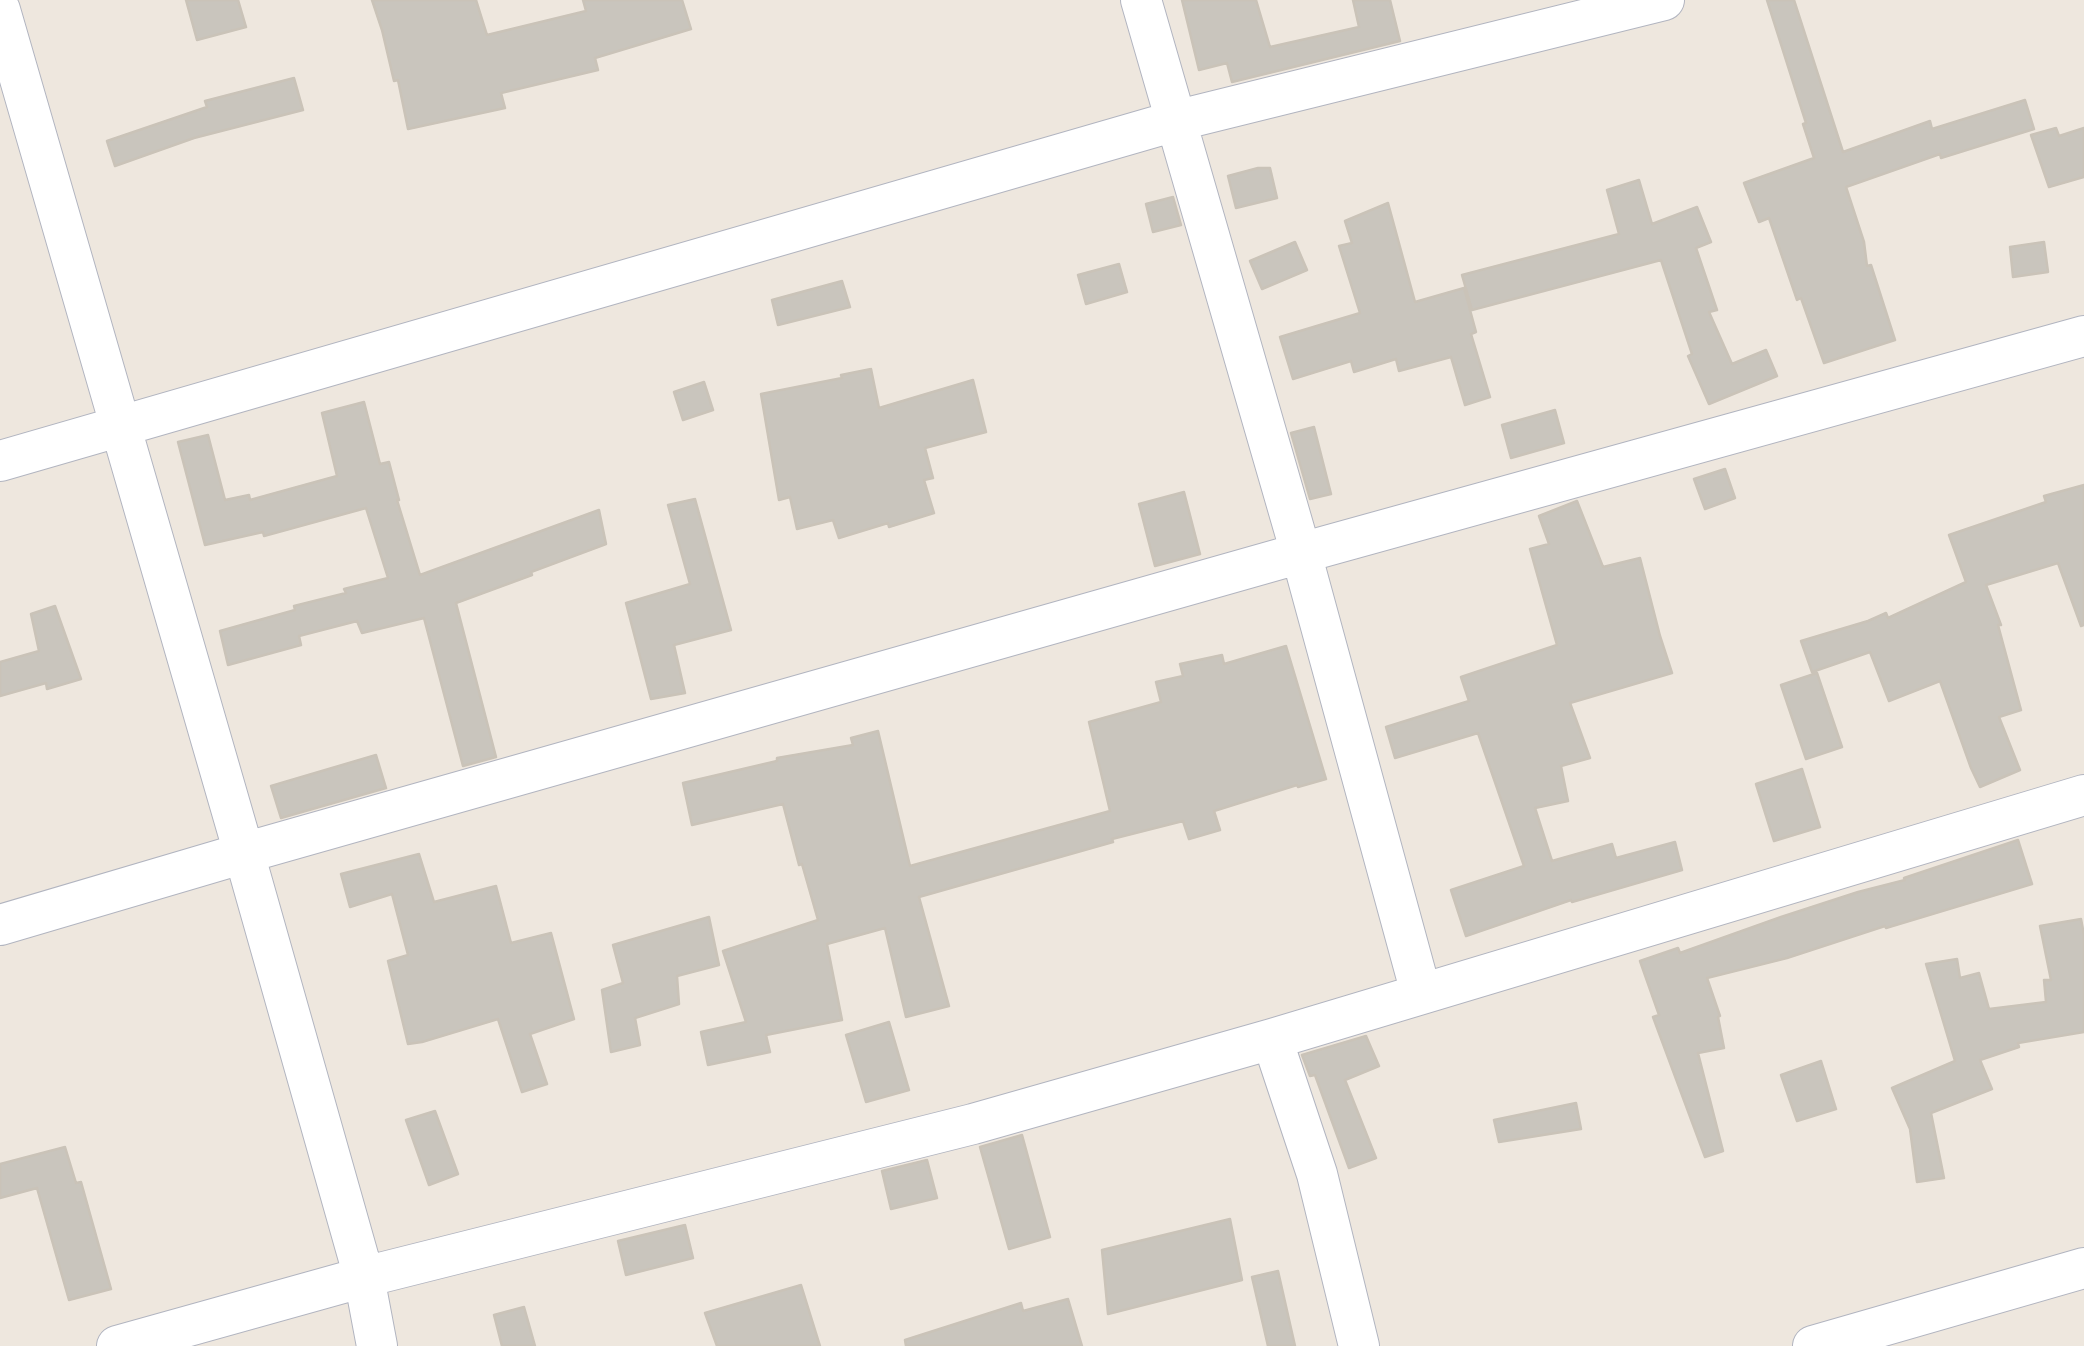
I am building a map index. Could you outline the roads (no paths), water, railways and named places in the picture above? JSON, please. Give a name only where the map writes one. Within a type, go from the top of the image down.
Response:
[{"type":"street","points":[[1141,0],[1301,553],[1421,994]]},
{"type":"street","points":[[0,461],[1175,121],[1664,0]]},
{"type":"street","points":[[0,10],[364,1277],[377,1346]]},
{"type":"street","points":[[0,925],[1301,553],[2084,336]]},
{"type":"street","points":[[117,1346],[364,1277],[954,1128],[1272,1038],[2084,795]]},
{"type":"street","points":[[1272,1038],[1317,1174],[1359,1346]]},
{"type":"street","points":[[1812,1346],[2084,1268]]}]
